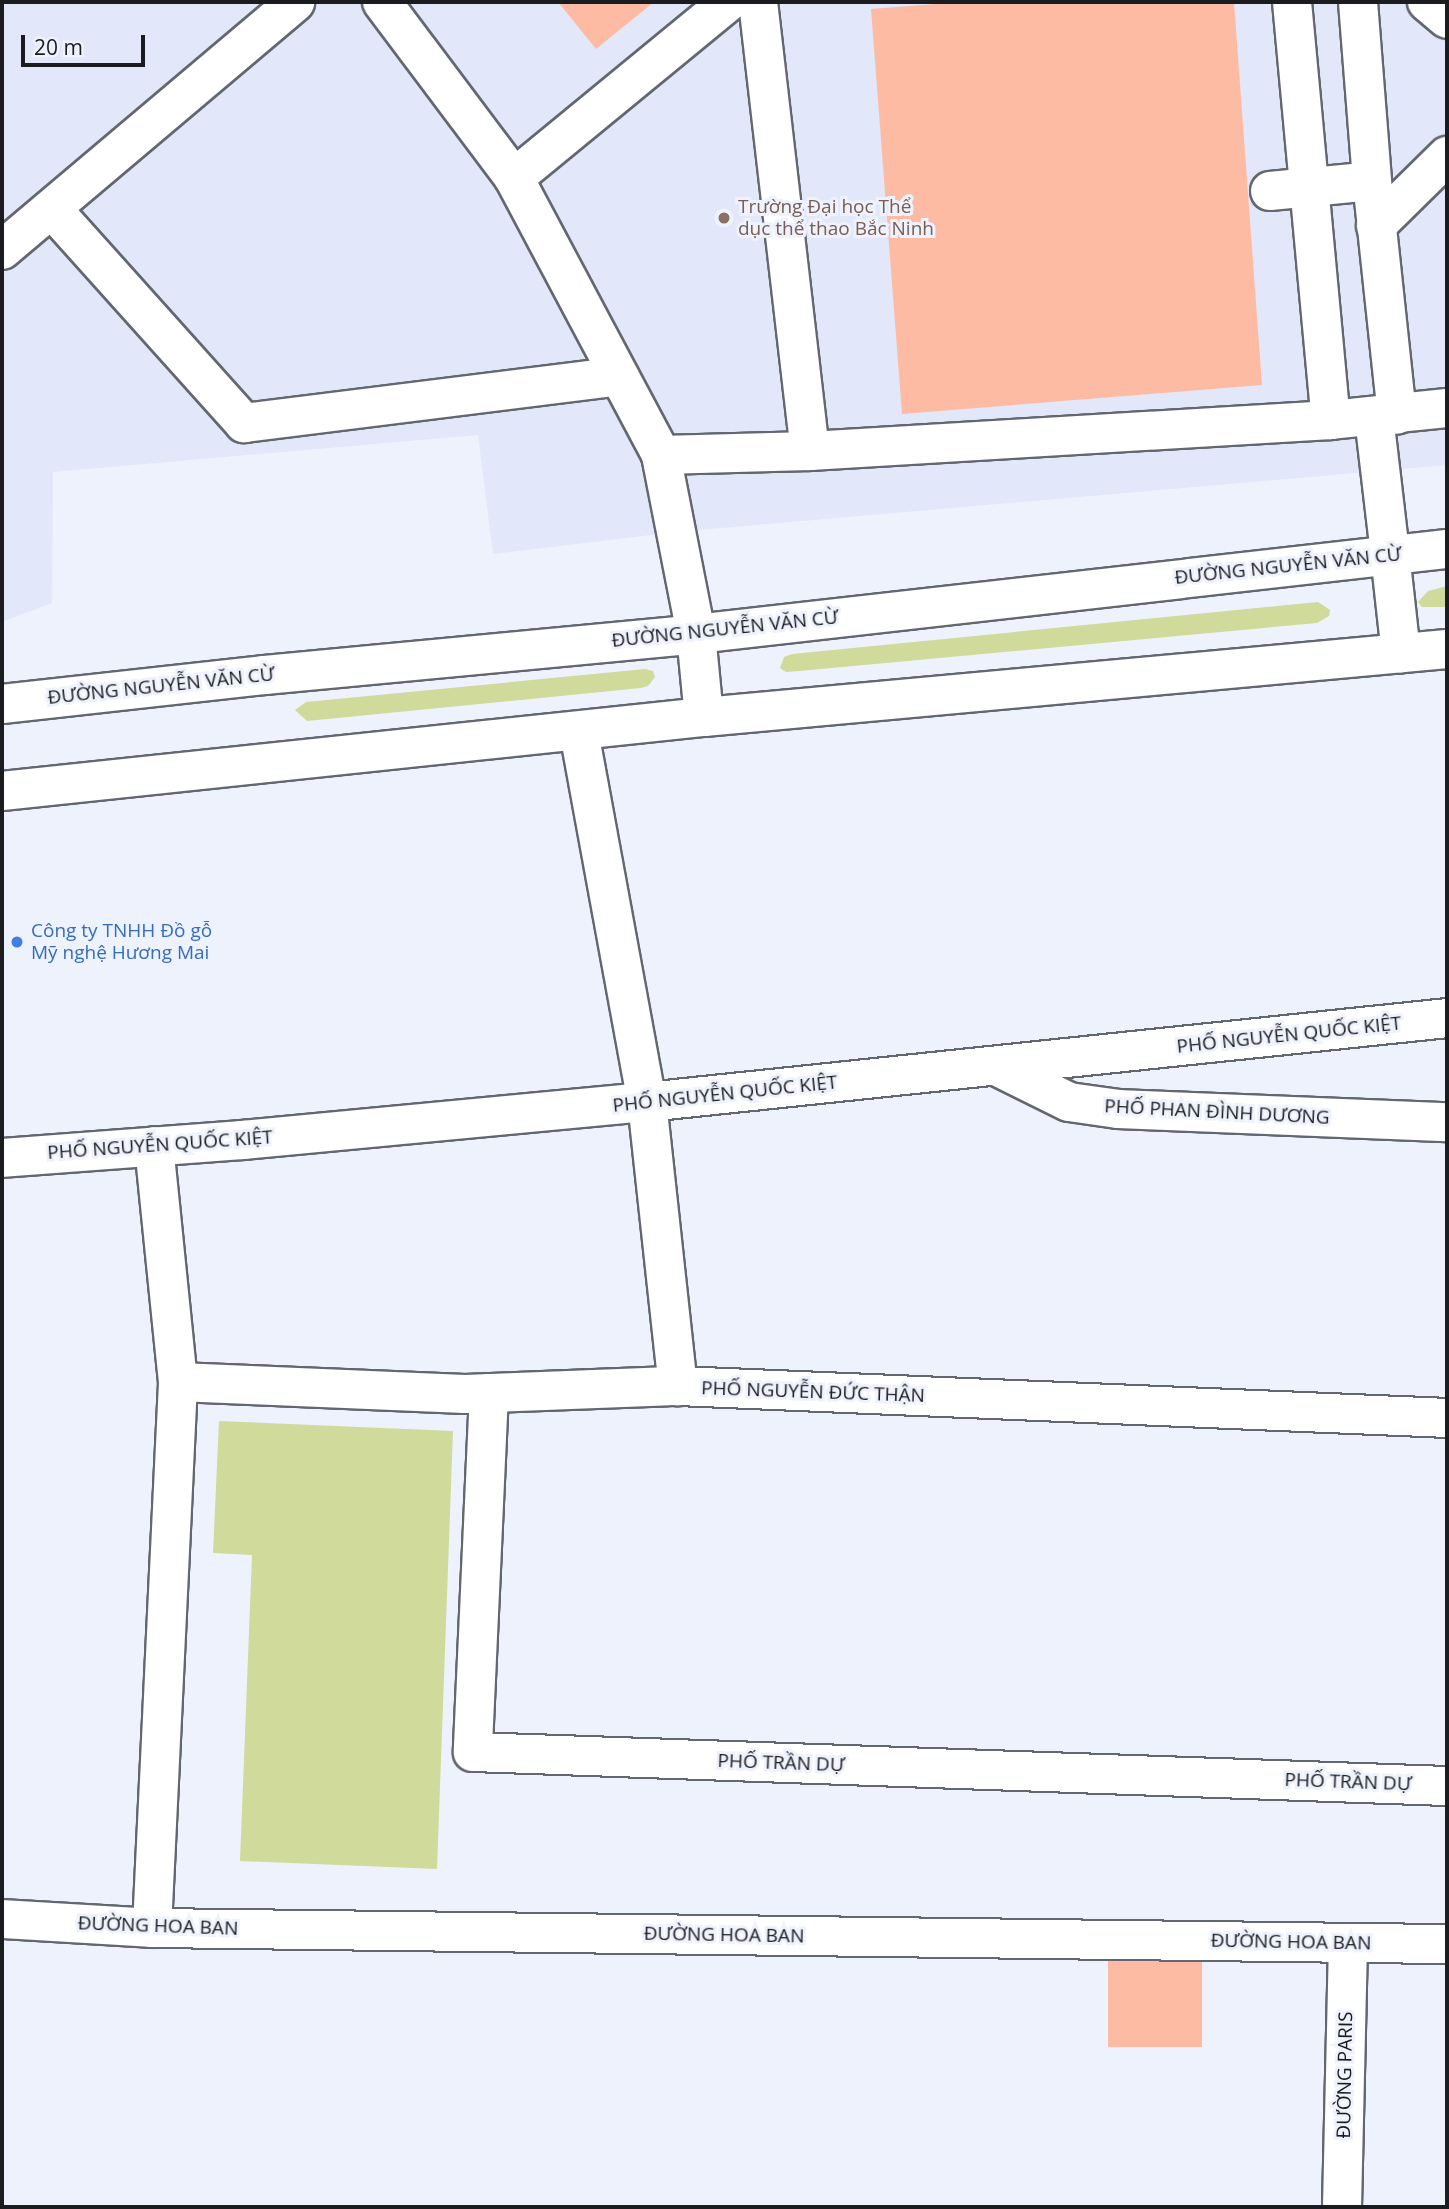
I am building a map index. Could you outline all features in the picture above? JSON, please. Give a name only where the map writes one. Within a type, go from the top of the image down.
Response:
[{"type":"street","points":[[2,250],[295,2]]},
{"type":"street","points":[[382,2],[514,178],[660,455],[696,634],[704,717]]},
{"type":"street","points":[[514,178],[728,2]]},
{"type":"street","points":[[758,2],[810,451]]},
{"type":"street","points":[[1292,2],[1331,420]]},
{"type":"street","points":[[1359,2],[1376,226],[1390,554],[1401,653]]},
{"type":"street","points":[[1427,2],[1447,19]]},
{"type":"street","points":[[1376,226],[1447,156]]},
{"type":"street","points":[[1270,191],[1372,181]]},
{"type":"street","points":[[52,209],[244,423],[619,376]]},
{"type":"street","points":[[660,455],[810,451],[1331,420],[1447,408]]},
{"type":"street","name":"ĐƯỜNG NGUYỄN VĂN CỪ","points":[[2,704],[251,676],[696,634],[1447,549]]},
{"type":"street","points":[[2,792],[704,717],[1447,649]]},
{"type":"street","points":[[579,732],[647,1102],[678,1386]]},
{"type":"street","name":"PHỐ NGUYỄN QUỐC KIỆT","points":[[2,1158],[647,1102],[1447,1018]]},
{"type":"street","name":"PHỐ PHAN ĐÌNH DƯƠNG","points":[[996,1066],[1069,1102],[1118,1109],[1447,1122]]},
{"type":"street","points":[[152,1927],[178,1382],[155,1146]]},
{"type":"street","name":"PHỐ NGUYỄN ĐỨC THẬN","points":[[178,1382],[489,1393],[678,1386],[1447,1418]]},
{"type":"street","name":"PHỐ TRẦN DỰ","points":[[489,1393],[474,1752],[1447,1786]]},
{"type":"street","name":"ĐƯỜNG HOA BAN","points":[[2,1919],[152,1927],[1447,1944]]},
{"type":"street","name":"ĐƯỜNG PARIS","points":[[1342,2207],[1348,1943]]},
{"type":"shaded area","name":"Trường Đại học Thể dục thể thao Bắc Ninh","points":[[2,2],[1447,2],[1447,465],[676,532],[493,554],[478,435],[53,472],[52,603],[2,622]]},
{"type":"green space","points":[[1447,586],[1447,607],[1422,607],[1418,602],[1428,591]]},
{"type":"green space","points":[[1318,602],[1330,610],[1329,616],[1317,623],[799,671],[786,672],[780,668],[784,657],[792,654]]},
{"type":"green space","points":[[645,669],[653,671],[655,677],[648,686],[641,688],[307,721],[295,710],[306,702]]},
{"type":"green space","points":[[219,1421],[453,1431],[437,1869],[240,1861],[252,1555],[213,1553]]},
{"type":"building","points":[[558,2],[654,2],[596,49]]},
{"type":"building","points":[[961,2],[1234,2],[1262,385],[902,414],[871,9]]},
{"type":"building","points":[[1108,1949],[1202,1949],[1202,2047],[1108,2047]]},
{"type":"place","name":"Trường Đại học Thể dục thể thao Bắc Ninh","points":[[724,218]]},
{"type":"place","name":"Công ty TNHH Đồ gỗ Mỹ nghệ Hương Mai","points":[[17,942]]}]
